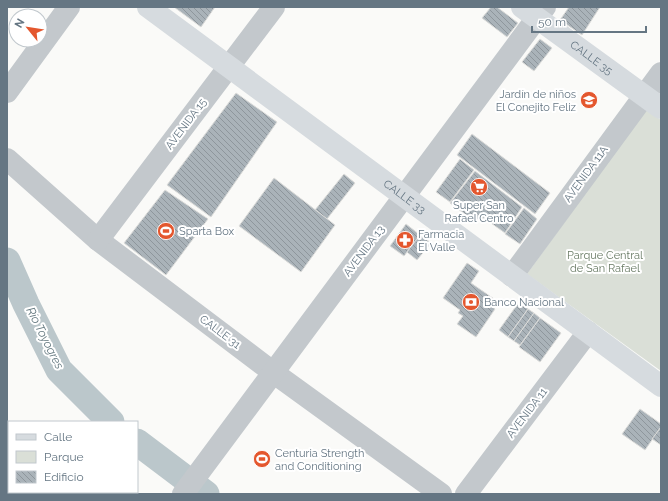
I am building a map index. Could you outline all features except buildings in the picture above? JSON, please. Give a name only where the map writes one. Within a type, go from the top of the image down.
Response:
[{"type":"main road","name":"CALLE 33","points":[[148,7],[661,386]]},
{"type":"main road","name":"CALLE 35","points":[[535,11],[653,102]]},
{"type":"street","points":[[7,92],[69,7]]},
{"type":"street","name":"AVENIDA 15","points":[[98,240],[274,7]]},
{"type":"street","name":"AVENIDA 13","points":[[183,494],[405,197],[535,11]]},
{"type":"street","name":"AVENIDA 11A","points":[[512,276],[653,102],[661,73]]},
{"type":"street","name":"CALLE 31","points":[[7,159],[98,240],[274,373],[441,494]]},
{"type":"street","name":"AVENIDA 11","points":[[466,494],[588,332]]},
{"type":"green space","name":"Parque Central de San Rafael","points":[[646,109],[661,120],[661,371],[527,274]]},
{"type":"waterway","name":"Río Toyogres","points":[[7,261],[26,304],[59,370],[110,421]]},
{"type":"waterway","name":"Río Toyogres","points":[[138,443],[206,494]]},
{"type":"place","name":"Jardín de niños El Conejito Feliz","points":[[589,100]]},
{"type":"place","name":"Super San Rafael Centro","points":[[479,187]]},
{"type":"place","name":"Sparta Box","points":[[166,231]]},
{"type":"place","name":"Farmacia El Valle","points":[[405,240]]},
{"type":"place","name":"Banco Nacional","points":[[471,302]]},
{"type":"place","name":"Centuria Strength and Conditioning","points":[[262,459]]}]
